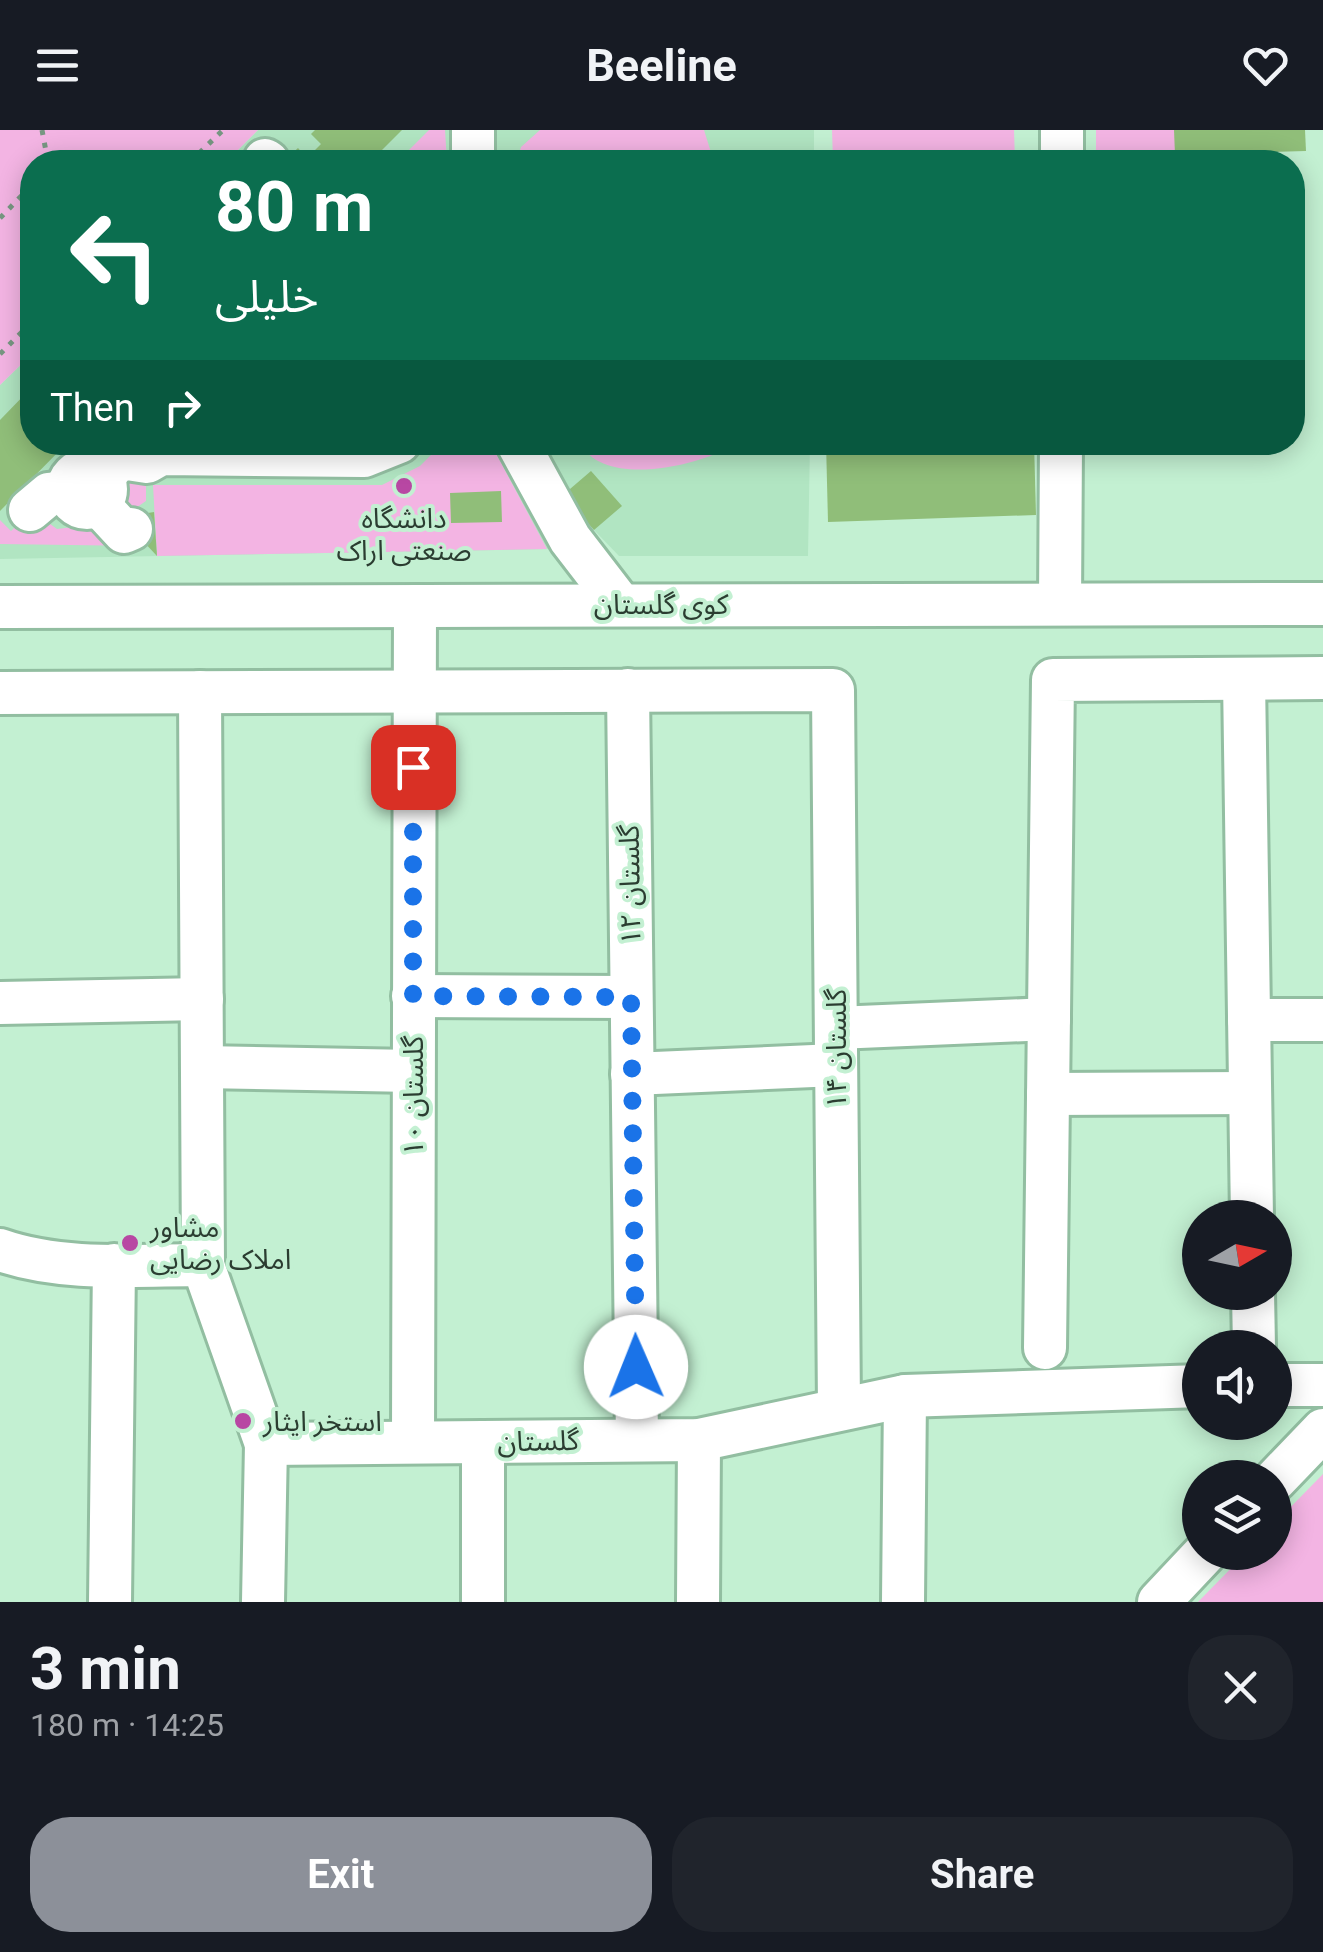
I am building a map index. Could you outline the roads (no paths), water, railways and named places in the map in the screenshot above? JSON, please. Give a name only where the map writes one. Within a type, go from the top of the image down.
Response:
[{"type":"street","points":[[30,510],[48,494],[107,484],[159,455]]},
{"type":"street","points":[[262,455],[366,455]]},
{"type":"street","points":[[524,455],[570,539],[620,604]]},
{"type":"street","points":[[1060,455],[1060,604]]},
{"type":"street","name":"کوی گلستان","points":[[0,607],[1323,604]]},
{"type":"street","name":"گلستان ۱۰","points":[[413,1442],[415,606]]},
{"type":"street","points":[[1046,1348],[1053,680],[1323,678]]},
{"type":"street","points":[[1244,679],[1252,1200]]},
{"type":"street","points":[[0,692],[628,690]]},
{"type":"street","name":"گلستان ۱۴","points":[[628,690],[833,690],[839,1408]]},
{"type":"street","name":"گلستان ۱۲","points":[[628,690],[637,1440]]},
{"type":"street","points":[[200,692],[203,1265],[266,1444],[263,1602]]},
{"type":"street","points":[[413,996],[631,997]]},
{"type":"street","points":[[0,1003],[202,999]]},
{"type":"street","points":[[632,1074],[1049,1019]]},
{"type":"street","points":[[1250,1020],[1323,1020]]},
{"type":"street","points":[[202,1067],[413,1071]]},
{"type":"street","points":[[1048,1094],[1250,1093]]},
{"type":"street","points":[[0,1250],[23,1258],[114,1265],[203,1265]]},
{"type":"street","points":[[110,1602],[114,1265]]},
{"type":"street","points":[[1292,1385],[1323,1385]]},
{"type":"street","name":"گلستان","points":[[266,1444],[699,1440],[905,1396],[1182,1387]]},
{"type":"street","points":[[903,1602],[905,1396]]},
{"type":"street","points":[[1292,1462],[1323,1430]]},
{"type":"street","points":[[698,1602],[699,1440]]},
{"type":"street","points":[[483,1442],[484,1602]]},
{"type":"street","points":[[1158,1602],[1189,1570]]},
{"type":"place","name":"دانشگاه صنعتی اراک","points":[[404,486]]},
{"type":"place","name":"مشاور املاک رضایی","points":[[130,1243]]},
{"type":"place","name":"استخر ایثار","points":[[243,1421]]}]
